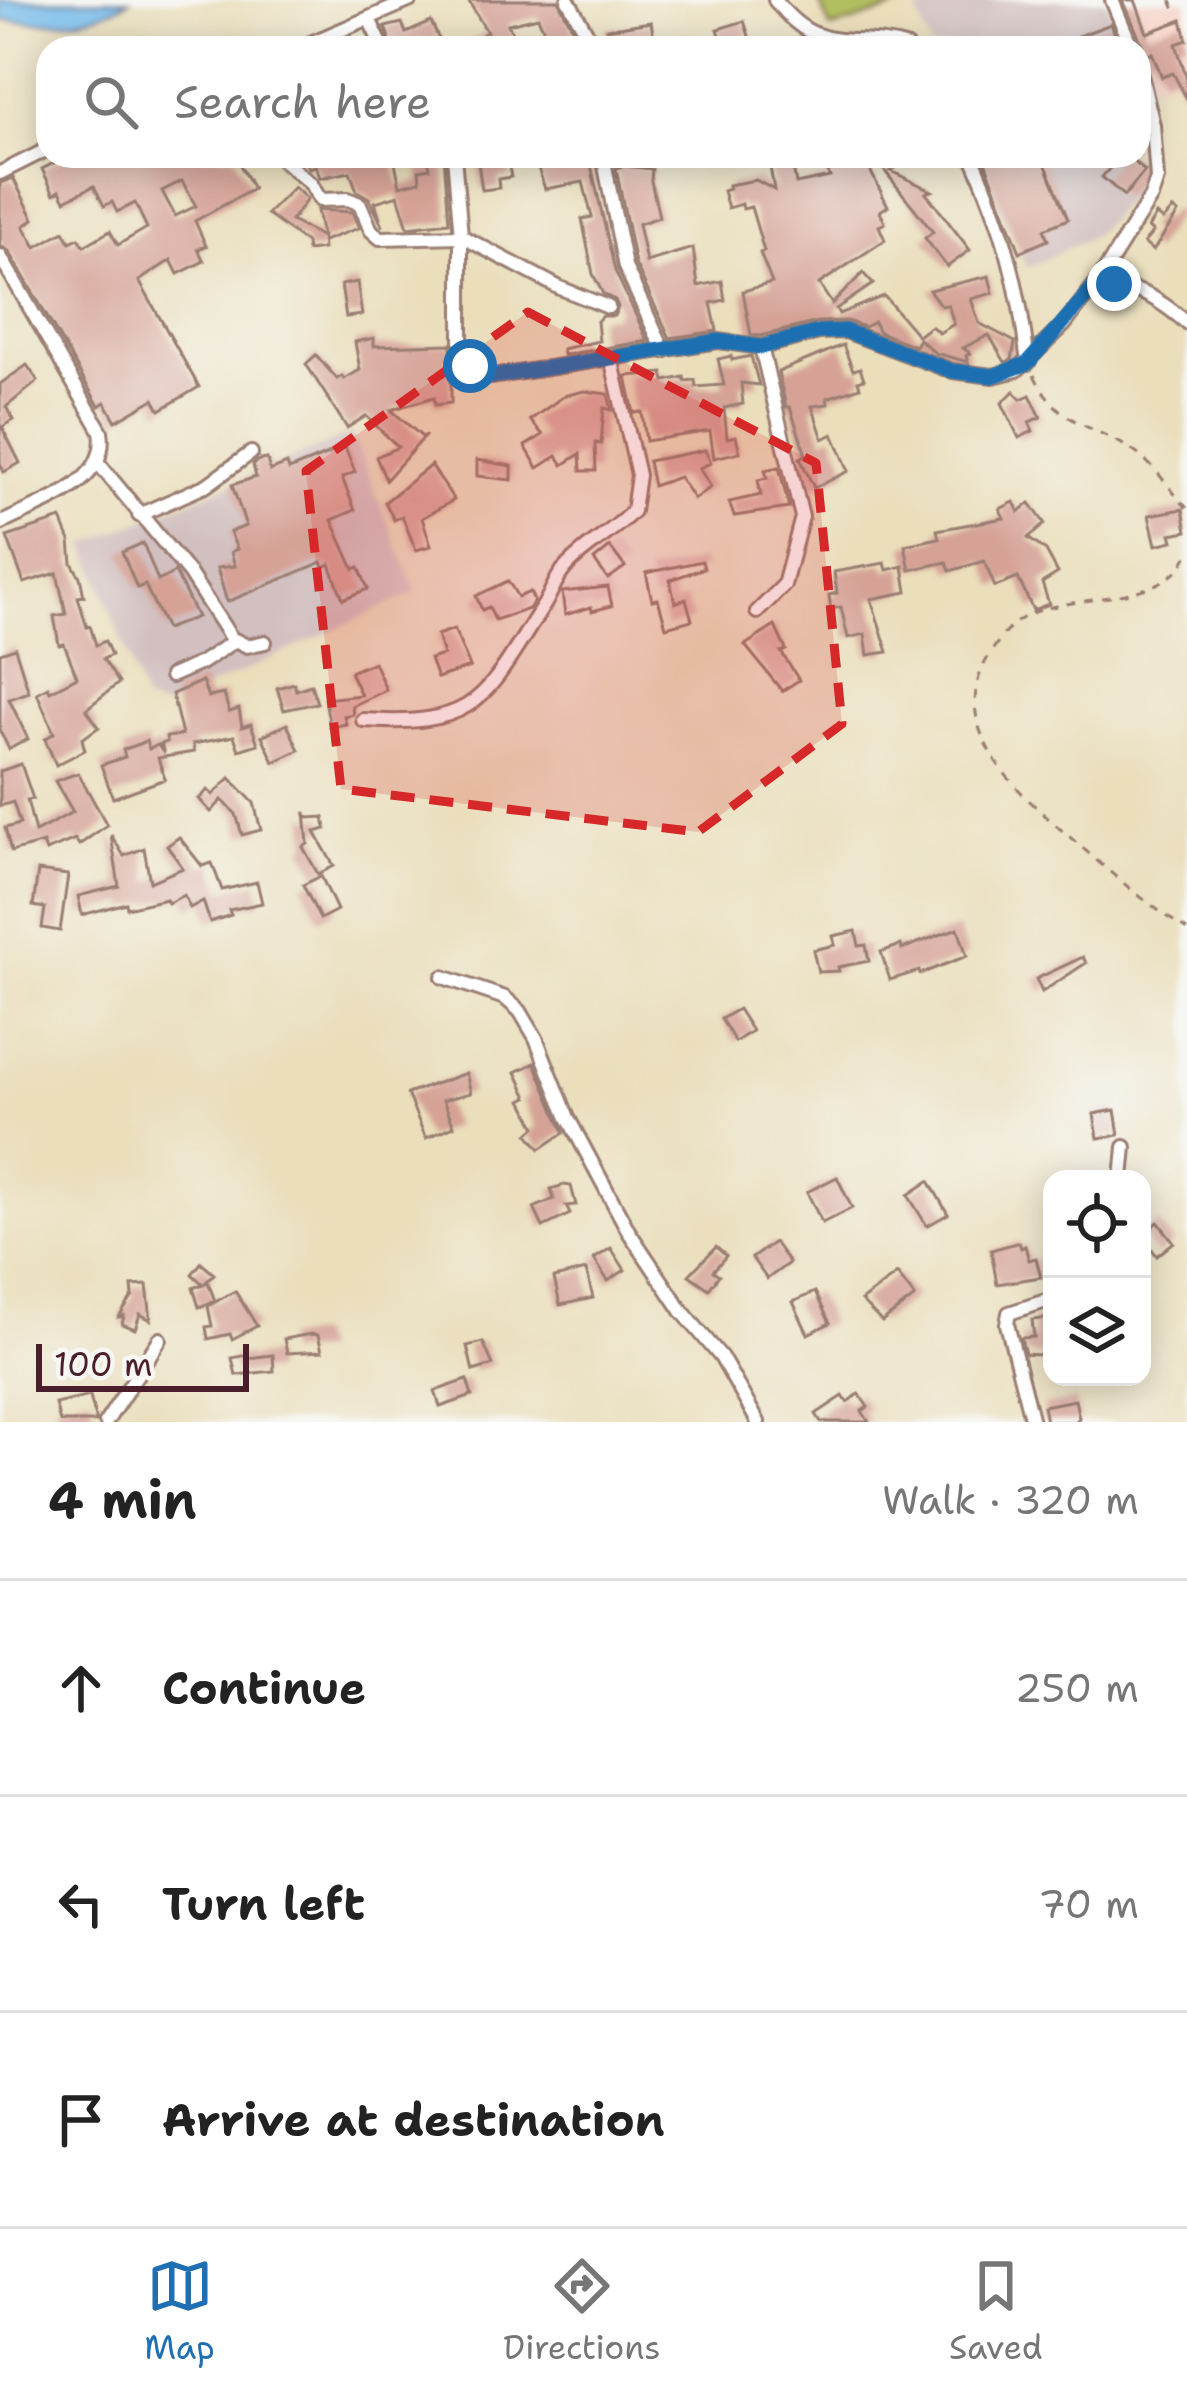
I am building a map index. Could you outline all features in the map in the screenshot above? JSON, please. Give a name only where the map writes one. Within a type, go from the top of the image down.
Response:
[{"type":"street","points":[[328,36],[411,0]]},
{"type":"street","points":[[568,0],[589,36]]},
{"type":"street","points":[[775,0],[791,21],[812,36]]},
{"type":"street","points":[[1112,0],[1127,36]]},
{"type":"street","points":[[369,19],[377,36]]},
{"type":"street","points":[[455,168],[461,236],[461,351],[470,366],[491,377],[718,341],[761,347],[819,332],[845,331],[970,376],[993,376],[1028,363],[1093,288],[1136,224],[1156,179],[1151,117]]},
{"type":"street","points":[[0,173],[36,155]]},
{"type":"street","points":[[292,168],[311,184],[320,200],[348,199],[359,204],[380,238],[461,236],[560,288],[608,307]]},
{"type":"street","points":[[605,168],[625,267],[664,351]]},
{"type":"street","points":[[977,168],[1004,233],[1028,363]]},
{"type":"street","points":[[0,256],[101,431],[104,448],[99,464],[83,480],[0,524]]},
{"type":"street","points":[[1093,288],[1114,284],[1137,289],[1187,323]]},
{"type":"street","points":[[757,612],[784,585],[802,517],[761,347]]},
{"type":"street","points":[[363,720],[408,723],[449,715],[478,701],[497,680],[568,565],[633,511],[638,475],[610,358]]},
{"type":"street","points":[[139,514],[222,477],[251,453]]},
{"type":"street","points":[[99,464],[189,573],[234,641],[247,646],[265,642]]},
{"type":"street","points":[[171,676],[234,641]]},
{"type":"street","points":[[443,976],[505,998],[520,1011],[568,1118],[629,1232],[682,1311],[721,1357],[758,1422]]},
{"type":"street","points":[[1123,1170],[1125,1147]]},
{"type":"street","points":[[1032,1422],[1007,1324],[1009,1313],[1043,1302]]},
{"type":"street","points":[[106,1422],[160,1340]]},
{"type":"path","points":[[1171,0],[1177,15]]},
{"type":"path","points":[[1028,363],[1048,404],[1143,459],[1187,508]]},
{"type":"path","points":[[1187,556],[1183,565],[1152,587],[1031,613],[1010,626],[980,669],[975,695],[981,731],[1005,778],[1150,906],[1187,930]]},
{"type":"highlighted area","points":[[528,312],[816,463],[842,724],[698,832],[341,789],[306,471]]},
{"type":"shaded area","points":[[949,0],[1106,0],[1120,36],[927,36],[917,13]]},
{"type":"shaded area","points":[[1118,0],[1187,0],[1187,72],[1151,84],[1151,36],[1132,36]]},
{"type":"shaded area","points":[[1151,164],[1152,171],[1094,235],[1027,268],[983,168]]},
{"type":"shaded area","points":[[352,434],[416,592],[164,708],[145,703],[86,544]]},
{"type":"green space","points":[[818,0],[922,0],[831,29]]},
{"type":"water","points":[[0,0],[129,0],[99,15],[50,22],[0,20]]},
{"type":"building","points":[[468,0],[558,0],[577,36],[547,36],[538,17],[508,24],[514,36],[480,36],[487,32]]},
{"type":"building","points":[[1123,0],[1135,0],[1147,33],[1182,20],[1187,40],[1176,44],[1187,79],[1187,99],[1173,73],[1162,77],[1151,53],[1151,36],[1139,36]]},
{"type":"building","points":[[744,21],[749,36],[720,36],[718,29]]},
{"type":"building","points":[[431,22],[437,36],[388,36],[385,27],[402,23],[406,33]]},
{"type":"building","points":[[651,22],[653,36],[607,36],[606,29]]},
{"type":"building","points":[[1111,24],[1116,36],[1078,36]]},
{"type":"building","points":[[44,168],[242,168],[253,189],[195,221],[206,246],[198,249],[204,261],[178,274],[171,260],[139,281],[199,387],[160,410],[154,399],[116,421],[105,402],[99,406],[9,251],[0,246],[0,183],[13,178],[34,219],[24,226],[36,247],[64,231],[70,242],[79,238],[84,246],[110,231],[118,245],[147,228],[135,203],[117,212],[112,202],[104,206],[94,186],[65,200],[60,190],[54,194]],"holes":[[[182,181],[196,206],[175,216],[162,191]]]},
{"type":"building","points":[[317,168],[396,168],[400,186],[420,181],[419,170],[445,168],[449,222],[408,227],[398,195],[375,202],[383,227],[369,198],[357,191],[350,172],[320,178]]},
{"type":"building","points":[[479,168],[509,168],[511,177],[498,179],[499,188],[482,190]]},
{"type":"building","points":[[538,168],[592,168],[615,271],[648,341],[563,355],[562,349],[599,341],[597,321],[614,316],[618,307],[603,294],[593,274],[582,219],[592,217],[583,182],[545,189]]},
{"type":"building","points":[[616,168],[652,169],[659,217],[638,224],[646,262],[693,248],[698,286],[722,281],[725,300],[711,303],[717,331],[670,338],[635,264]]},
{"type":"building","points":[[770,168],[793,168],[796,184],[830,177],[826,169],[869,168],[888,206],[880,211],[885,240],[819,284],[832,304],[863,273],[873,284],[836,309],[839,314],[884,296],[918,336],[931,326],[939,333],[954,324],[948,305],[941,306],[929,290],[989,276],[993,293],[971,299],[979,323],[1015,342],[1012,360],[1005,362],[989,335],[963,348],[970,353],[968,362],[935,353],[919,339],[915,346],[879,332],[874,322],[864,327],[847,321],[818,322],[751,335],[743,291],[772,283],[751,207],[728,208],[723,191],[728,185],[756,180],[774,190]]},
{"type":"building","points":[[882,168],[895,168],[891,171],[932,191],[926,193],[970,250],[947,267],[925,238],[933,232]]},
{"type":"building","points":[[988,168],[1047,168],[1068,219],[1044,229],[1048,240],[1020,252]]},
{"type":"building","points":[[1110,168],[1145,171],[1124,196],[1102,177]]},
{"type":"building","points":[[294,187],[307,199],[291,221],[322,237],[323,249],[307,251],[306,243],[267,214]]},
{"type":"building","points":[[1173,209],[1178,213],[1153,251],[1144,243],[1153,232],[1148,228],[1156,215],[1163,220]]},
{"type":"building","points":[[317,210],[352,212],[359,228],[323,241]]},
{"type":"building","points":[[357,282],[362,315],[346,317],[341,285]]},
{"type":"building","points":[[374,338],[374,346],[451,344],[451,403],[435,405],[434,397],[391,410],[422,437],[426,435],[386,480],[376,457],[398,447],[366,416],[347,428],[306,364],[316,355],[337,379],[344,379],[360,370],[355,342]]},
{"type":"building","points":[[843,345],[853,370],[860,368],[864,379],[858,381],[860,387],[827,398],[828,404],[812,406],[823,439],[833,434],[849,471],[814,488],[800,458],[806,455],[790,407],[786,407],[778,372]]},
{"type":"building","points":[[731,356],[732,360],[751,356],[759,385],[741,383],[743,404],[724,408],[727,438],[736,436],[740,452],[714,458],[710,431],[646,441],[642,412],[634,413],[626,376],[663,373],[665,381],[684,377],[695,380],[696,387],[724,385],[718,359]]},
{"type":"building","points":[[27,365],[38,381],[6,407],[14,420],[2,427],[20,463],[4,472],[0,384]]},
{"type":"building","points":[[584,391],[608,394],[612,410],[604,408],[601,444],[595,443],[596,471],[581,471],[580,454],[563,465],[557,456],[538,468],[525,446],[543,435],[530,420],[564,396]]},
{"type":"building","points":[[1014,391],[1021,399],[1030,395],[1041,417],[1029,422],[1033,431],[1019,438],[1002,403]]},
{"type":"building","points":[[345,447],[355,472],[342,478],[355,510],[332,520],[368,589],[343,599],[330,564],[324,567],[322,562],[227,602],[217,568],[235,566],[231,552],[237,549],[230,532],[246,526],[232,485],[256,477],[253,465],[257,461],[267,459],[270,471],[287,464],[289,470]]},
{"type":"building","points":[[705,450],[711,463],[699,468],[711,487],[694,499],[679,477],[653,486],[648,461]]},
{"type":"building","points":[[477,460],[512,466],[512,480],[477,476]]},
{"type":"building","points":[[431,465],[454,500],[422,518],[431,546],[416,550],[402,516],[394,520],[385,502]]},
{"type":"building","points":[[779,467],[789,508],[734,516],[729,502],[761,495],[758,480],[767,478],[765,470]]},
{"type":"building","points":[[1014,502],[1019,512],[1030,503],[1045,524],[1028,538],[1046,551],[1058,573],[1042,583],[1049,604],[1033,610],[1018,578],[995,587],[984,561],[950,571],[947,562],[910,570],[905,545],[939,538],[937,530],[1004,518],[1000,509]]},
{"type":"building","points":[[1183,509],[1187,531],[1171,534],[1173,541],[1156,545],[1149,515]]},
{"type":"building","points":[[61,519],[80,577],[84,596],[78,597],[87,627],[96,645],[105,641],[111,655],[103,659],[119,683],[86,709],[99,727],[82,739],[85,750],[56,765],[45,739],[54,733],[37,693],[77,677],[64,644],[59,645],[54,616],[66,614],[57,573],[24,583],[7,537]]},
{"type":"building","points":[[143,543],[158,581],[175,572],[197,617],[166,629],[145,585],[137,588],[122,552]]},
{"type":"building","points":[[610,547],[625,567],[608,579],[594,560]]},
{"type":"building","points":[[702,561],[704,568],[670,580],[675,603],[686,599],[692,620],[666,627],[658,599],[652,600],[646,573]]},
{"type":"building","points":[[885,563],[887,570],[903,566],[907,592],[871,599],[888,652],[868,655],[865,634],[848,638],[841,607],[831,609],[829,595],[837,593],[834,572]]},
{"type":"building","points":[[508,581],[518,597],[530,592],[534,601],[529,609],[495,620],[489,607],[482,610],[476,596]]},
{"type":"building","points":[[608,587],[612,606],[565,615],[562,592]]},
{"type":"building","points":[[775,626],[786,650],[781,652],[799,680],[782,691],[745,645]]},
{"type":"building","points":[[454,629],[470,667],[437,678],[430,659],[443,655],[437,635]]},
{"type":"building","points":[[15,648],[29,692],[9,699],[28,739],[9,749],[0,731],[0,653]]},
{"type":"building","points":[[374,662],[386,690],[352,706],[353,714],[344,716],[346,724],[330,727],[325,699],[361,695],[350,672]]},
{"type":"building","points":[[202,681],[208,697],[224,694],[229,712],[239,709],[242,727],[251,724],[258,744],[239,750],[234,736],[193,744],[194,752],[158,758],[165,779],[113,798],[101,765],[125,757],[123,750],[146,741],[149,749],[158,745],[164,754],[161,744],[167,742],[166,737],[182,735],[172,694]]},
{"type":"building","points":[[294,683],[296,690],[311,685],[317,703],[284,710],[277,688]]},
{"type":"building","points":[[287,724],[299,750],[274,762],[262,736]]},
{"type":"building","points":[[21,764],[33,799],[27,800],[35,832],[73,812],[55,781],[78,773],[107,825],[79,845],[75,839],[46,851],[43,843],[11,852],[5,828],[20,824],[13,802],[0,806],[0,771]]},
{"type":"building","points":[[230,778],[254,803],[261,830],[242,835],[236,814],[222,800],[211,812],[199,799],[208,790],[213,795]]},
{"type":"building","points":[[305,812],[308,818],[324,817],[326,829],[315,832],[334,866],[318,874],[303,847],[308,844]]},
{"type":"building","points":[[111,835],[124,856],[144,848],[150,882],[183,868],[167,846],[179,837],[202,866],[212,863],[222,890],[257,882],[262,903],[229,910],[231,915],[210,922],[203,901],[190,908],[184,895],[168,903],[166,899],[127,908],[126,903],[82,915],[78,896],[119,886]]},
{"type":"building","points":[[38,871],[68,875],[60,931],[42,928],[45,908],[33,906]]},
{"type":"building","points":[[321,876],[337,910],[320,919],[303,885]]},
{"type":"building","points":[[958,928],[967,956],[890,980],[881,952]]},
{"type":"building","points":[[856,931],[859,946],[866,945],[869,961],[818,972],[813,950],[835,945],[833,936]]},
{"type":"building","points":[[1083,957],[1086,963],[1042,992],[1036,979]]},
{"type":"building","points":[[738,1009],[752,1031],[735,1042],[721,1019]]},
{"type":"building","points":[[535,1063],[564,1133],[540,1149],[528,1134],[536,1127],[522,1100],[528,1097],[516,1072]]},
{"type":"building","points":[[466,1073],[471,1093],[443,1100],[454,1126],[426,1138],[407,1094]]},
{"type":"building","points":[[1115,1110],[1119,1135],[1098,1138],[1094,1114]]},
{"type":"building","points":[[837,1177],[852,1208],[822,1223],[807,1192]]},
{"type":"building","points":[[929,1181],[948,1214],[927,1226],[908,1195]]},
{"type":"building","points":[[571,1186],[576,1205],[566,1206],[570,1214],[543,1227],[534,1208],[554,1199],[551,1189]]},
{"type":"building","points":[[1158,1222],[1174,1242],[1157,1256],[1151,1248],[1151,1228]]},
{"type":"building","points":[[774,1242],[789,1263],[767,1279],[752,1258]]},
{"type":"building","points":[[1019,1242],[1029,1260],[1036,1258],[1041,1277],[997,1284],[991,1250]]},
{"type":"building","points":[[716,1247],[726,1256],[713,1271],[719,1275],[709,1289],[689,1275]]},
{"type":"building","points":[[611,1248],[625,1270],[608,1281],[594,1259]]},
{"type":"building","points":[[201,1263],[214,1274],[205,1283],[215,1301],[199,1307],[193,1288],[203,1284],[192,1274]]},
{"type":"building","points":[[586,1270],[593,1298],[560,1305],[554,1278]]},
{"type":"building","points":[[897,1274],[915,1297],[882,1322],[861,1301]]},
{"type":"building","points":[[147,1285],[151,1320],[140,1314],[135,1329],[122,1324],[124,1316],[119,1317],[133,1296],[132,1286]]},
{"type":"building","points":[[235,1291],[257,1326],[232,1339],[230,1334],[208,1339],[206,1327],[212,1326],[208,1306]]},
{"type":"building","points":[[815,1292],[830,1323],[808,1334],[793,1302]]},
{"type":"building","points":[[1043,1319],[1043,1355],[1025,1354],[1021,1338],[1034,1337],[1032,1320]]},
{"type":"building","points":[[318,1335],[322,1351],[287,1353],[284,1339]]},
{"type":"building","points":[[483,1342],[493,1365],[473,1371],[467,1346]]},
{"type":"building","points":[[273,1355],[274,1371],[236,1375],[232,1358]]},
{"type":"building","points":[[467,1380],[472,1396],[440,1407],[435,1391]]},
{"type":"building","points":[[859,1394],[868,1407],[862,1411],[869,1422],[821,1422],[816,1414],[843,1396],[847,1402]]},
{"type":"building","points":[[90,1396],[96,1422],[60,1422],[55,1404]]},
{"type":"building","points":[[1075,1400],[1079,1418],[1075,1422],[1046,1422],[1043,1406]]},
{"type":"route","points":[[470,366],[491,377],[718,341],[761,347],[798,336],[845,331],[952,371],[993,376],[1028,363],[1093,288],[1114,284]]}]
